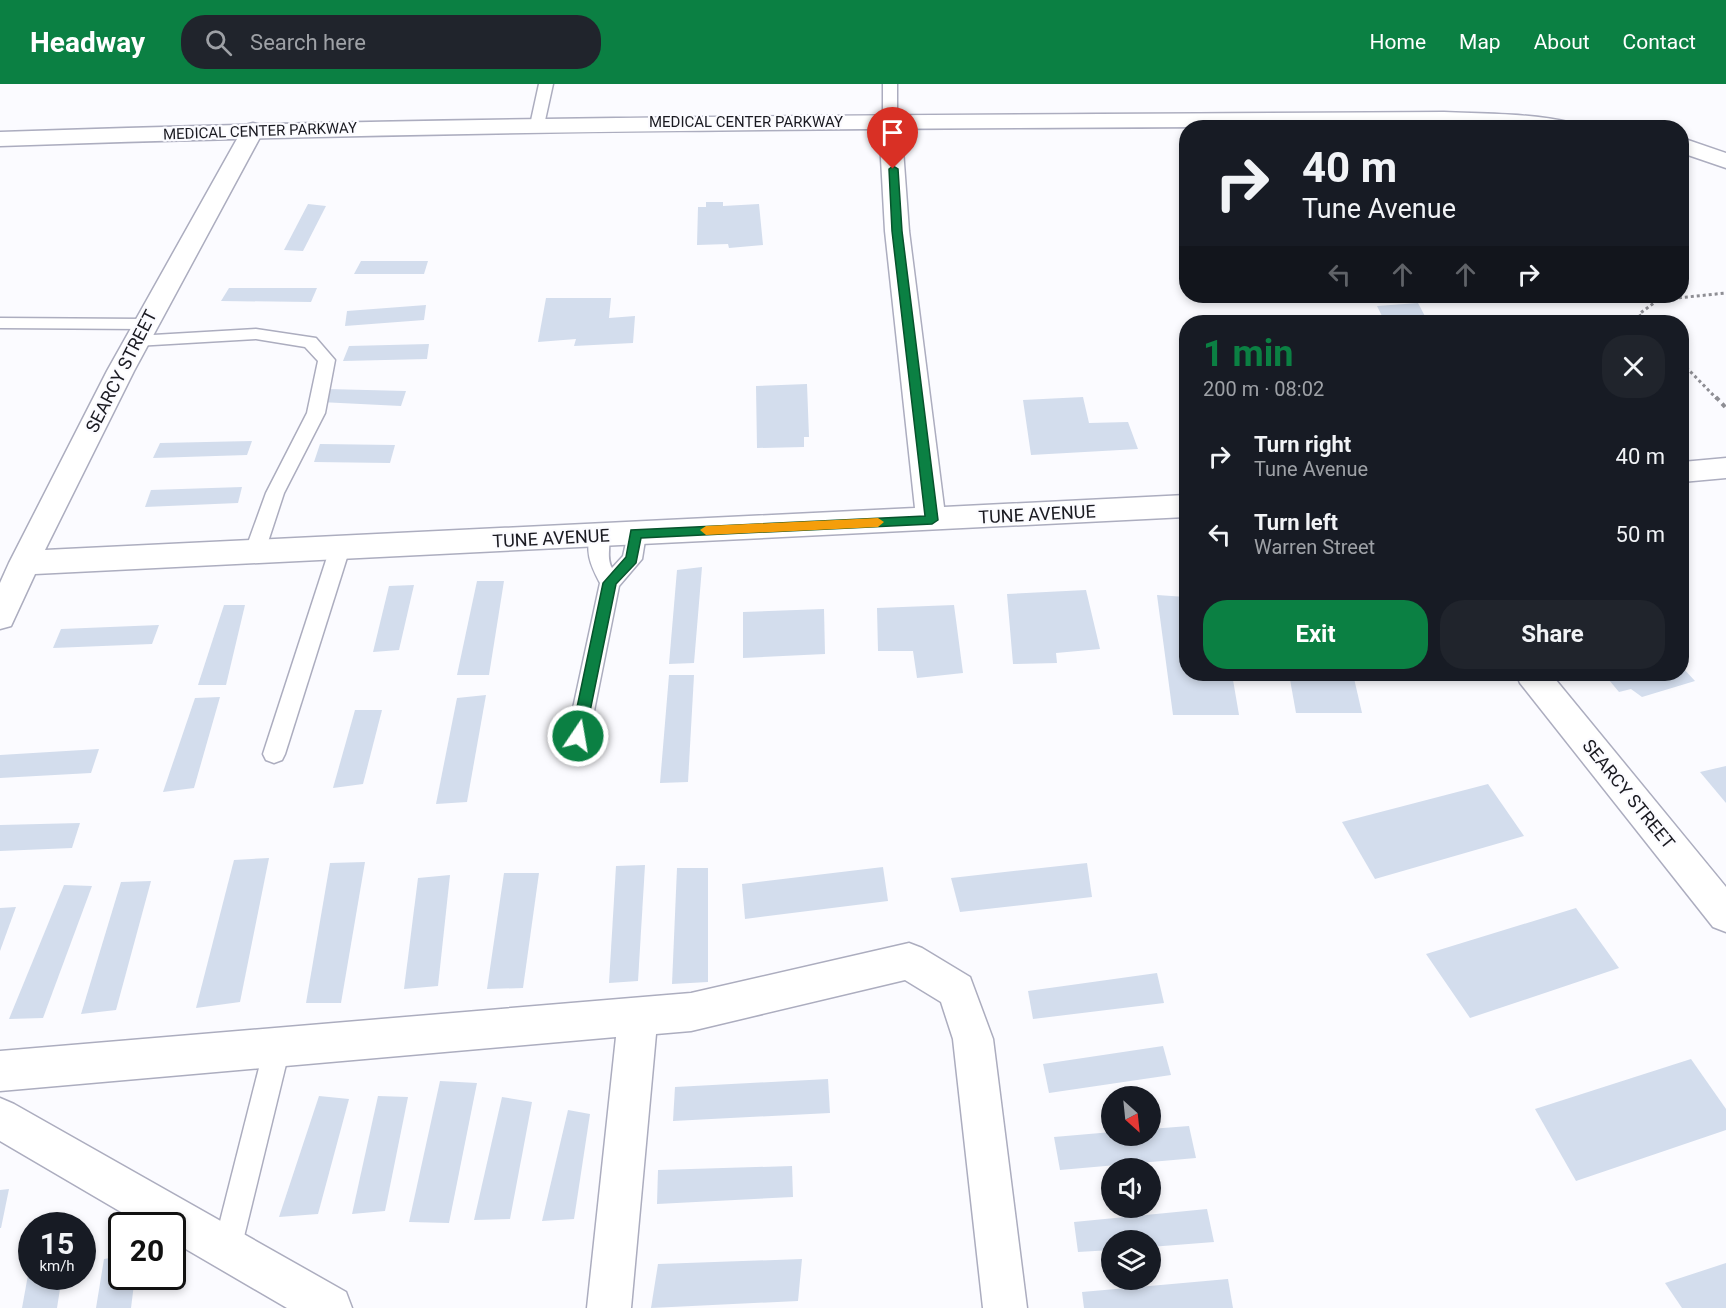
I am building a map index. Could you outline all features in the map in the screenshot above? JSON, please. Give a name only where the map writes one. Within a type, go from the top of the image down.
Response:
[{"type":"street","name":"MEDICAL CENTER PARKWAY","points":[[0,139],[253,130],[537,125],[1179,120]]},
{"type":"street","name":"MEDICAL CENTER PARKWAY","points":[[1259,120],[1464,120]]},
{"type":"street","points":[[890,122],[897,231],[932,520]]},
{"type":"street","name":"SEARCY STREET","points":[[0,617],[24,562],[140,333],[253,130]]},
{"type":"street","points":[[1689,140],[1726,143]]},
{"type":"street","points":[[1689,148],[1726,161]]},
{"type":"street","points":[[1689,471],[1726,468]]},
{"type":"street","name":"TUNE AVENUE","points":[[24,562],[1179,506]]},
{"type":"street","name":"SEARCY STREET","points":[[1538,681],[1726,915]]},
{"type":"street","points":[[0,1071],[691,1012],[909,961],[956,990],[973,1039],[1005,1308]]},
{"type":"street","points":[[609,1308],[638,1017]]},
{"type":"street","points":[[0,1118],[330,1308]]},
{"type":"lane","points":[[537,125],[546,84]]},
{"type":"lane","points":[[890,84],[890,122]]},
{"type":"lane","points":[[0,323],[140,333],[256,334],[310,342],[327,360],[316,413],[275,493],[255,551]]},
{"type":"lane","points":[[578,736],[610,583],[632,559],[636,534]]},
{"type":"lane","points":[[600,535],[598,561],[610,583]]},
{"type":"lane","points":[[274,754],[340,548]]},
{"type":"lane","points":[[227,1249],[277,1048]]},
{"type":"path","points":[[1689,297],[1726,293]]},
{"type":"path","points":[[1640,315],[1654,303]]},
{"type":"path","points":[[1689,369],[1726,408]]},
{"type":"building","points":[[706,202],[723,202],[723,206],[759,204],[763,245],[729,248],[728,244],[697,245],[698,207],[706,207]]},
{"type":"building","points":[[308,204],[326,206],[303,251],[284,250]]},
{"type":"building","points":[[361,261],[428,261],[424,274],[354,274]]},
{"type":"building","points":[[229,288],[317,288],[311,302],[221,301]]},
{"type":"building","points":[[546,298],[611,298],[609,318],[635,316],[633,343],[574,346],[576,339],[538,342]]},
{"type":"building","points":[[1418,303],[1424,315],[1382,315],[1377,306]]},
{"type":"building","points":[[426,305],[424,320],[345,326],[347,311]]},
{"type":"building","points":[[429,344],[427,359],[343,361],[349,346]]},
{"type":"building","points":[[807,384],[809,437],[804,437],[804,447],[757,448],[756,386]]},
{"type":"building","points":[[327,389],[406,391],[401,406],[320,402]]},
{"type":"building","points":[[1083,397],[1089,423],[1128,422],[1138,449],[1031,455],[1023,400]]},
{"type":"building","points":[[252,441],[247,455],[153,458],[160,443]]},
{"type":"building","points":[[320,444],[395,445],[390,463],[314,462]]},
{"type":"building","points":[[242,487],[238,503],[145,507],[151,490]]},
{"type":"building","points":[[702,567],[694,663],[669,664],[677,570]]},
{"type":"building","points":[[477,581],[504,581],[489,675],[457,675]]},
{"type":"building","points":[[414,585],[399,650],[373,652],[389,586]]},
{"type":"building","points":[[1086,590],[1100,649],[1056,653],[1057,663],[1013,664],[1007,594]]},
{"type":"building","points":[[1157,595],[1179,597],[1179,681],[1233,681],[1239,715],[1173,715]]},
{"type":"building","points":[[224,605],[245,605],[226,685],[198,685]]},
{"type":"building","points":[[954,605],[963,673],[917,678],[913,651],[878,651],[877,608]]},
{"type":"building","points":[[824,609],[825,654],[743,658],[743,612]]},
{"type":"building","points":[[159,625],[152,644],[53,648],[61,629]]},
{"type":"building","points":[[669,675],[694,675],[688,782],[660,783]]},
{"type":"building","points":[[1689,675],[1695,681],[1642,697],[1631,689],[1619,692],[1610,681],[1689,681]]},
{"type":"building","points":[[1290,681],[1355,681],[1362,713],[1296,713]]},
{"type":"building","points":[[486,695],[467,802],[436,804],[457,698]]},
{"type":"building","points":[[220,697],[194,788],[163,792],[195,698]]},
{"type":"building","points":[[355,710],[382,710],[363,784],[333,788]]},
{"type":"building","points":[[99,749],[91,773],[0,778],[0,755]]},
{"type":"building","points":[[1726,766],[1726,803],[1700,772]]},
{"type":"building","points":[[1488,784],[1524,836],[1375,879],[1342,822]]},
{"type":"building","points":[[80,823],[72,848],[0,851],[0,825]]},
{"type":"building","points":[[269,858],[240,1002],[196,1008],[234,860]]},
{"type":"building","points":[[365,862],[341,1003],[306,1003],[330,863]]},
{"type":"building","points":[[1087,863],[1092,897],[960,912],[951,878]]},
{"type":"building","points":[[645,865],[638,981],[609,983],[616,866]]},
{"type":"building","points":[[883,867],[888,901],[745,919],[742,884]]},
{"type":"building","points":[[677,868],[708,868],[708,982],[672,984]]},
{"type":"building","points":[[504,873],[539,873],[523,988],[487,989]]},
{"type":"building","points":[[450,875],[438,986],[404,989],[418,878]]},
{"type":"building","points":[[151,881],[116,1010],[81,1014],[121,882]]},
{"type":"building","points":[[64,885],[92,886],[43,1018],[9,1019]]},
{"type":"building","points":[[16,907],[0,951],[0,908]]},
{"type":"building","points":[[1576,908],[1619,968],[1470,1018],[1426,954]]},
{"type":"building","points":[[1157,973],[1164,1003],[1033,1019],[1028,991]]},
{"type":"building","points":[[1163,1046],[1171,1075],[1049,1093],[1043,1064]]},
{"type":"building","points":[[1691,1059],[1726,1109],[1726,1130],[1576,1181],[1535,1109]]},
{"type":"building","points":[[828,1079],[830,1113],[673,1121],[675,1087]]},
{"type":"building","points":[[440,1081],[477,1083],[449,1223],[409,1222]]},
{"type":"building","points":[[319,1096],[349,1099],[318,1214],[279,1217]]},
{"type":"building","points":[[378,1096],[408,1097],[385,1211],[352,1214]]},
{"type":"building","points":[[502,1097],[532,1102],[510,1219],[474,1220]]},
{"type":"building","points":[[568,1110],[590,1114],[574,1219],[542,1221]]},
{"type":"building","points":[[1189,1126],[1196,1158],[1161,1161],[1161,1158],[1101,1158],[1101,1166],[1060,1170],[1054,1137],[1101,1133],[1101,1146],[1161,1146],[1161,1128]]},
{"type":"building","points":[[792,1166],[793,1197],[657,1204],[658,1170]]},
{"type":"building","points":[[9,1189],[1,1228],[0,1228],[0,1190]]},
{"type":"building","points":[[1207,1209],[1214,1242],[1161,1246],[1161,1230],[1101,1230],[1101,1251],[1078,1252],[1074,1222],[1115,1218],[1161,1218],[1161,1213]]},
{"type":"building","points":[[108,1258],[108,1290],[133,1290],[131,1308],[96,1308],[104,1259]]},
{"type":"building","points":[[802,1259],[798,1301],[651,1308],[658,1264]]},
{"type":"building","points":[[1726,1263],[1726,1308],[1682,1308],[1665,1283]]},
{"type":"building","points":[[1228,1279],[1233,1308],[1084,1308],[1082,1292],[1161,1290],[1161,1285]]},
{"type":"building","points":[[25,1290],[60,1290],[57,1308],[22,1308]]},
{"type":"slow traffic","points":[[706,530],[878,522]]},
{"type":"route","points":[[578,736],[610,583],[632,559],[636,534],[932,520],[897,231],[893,169]]}]
